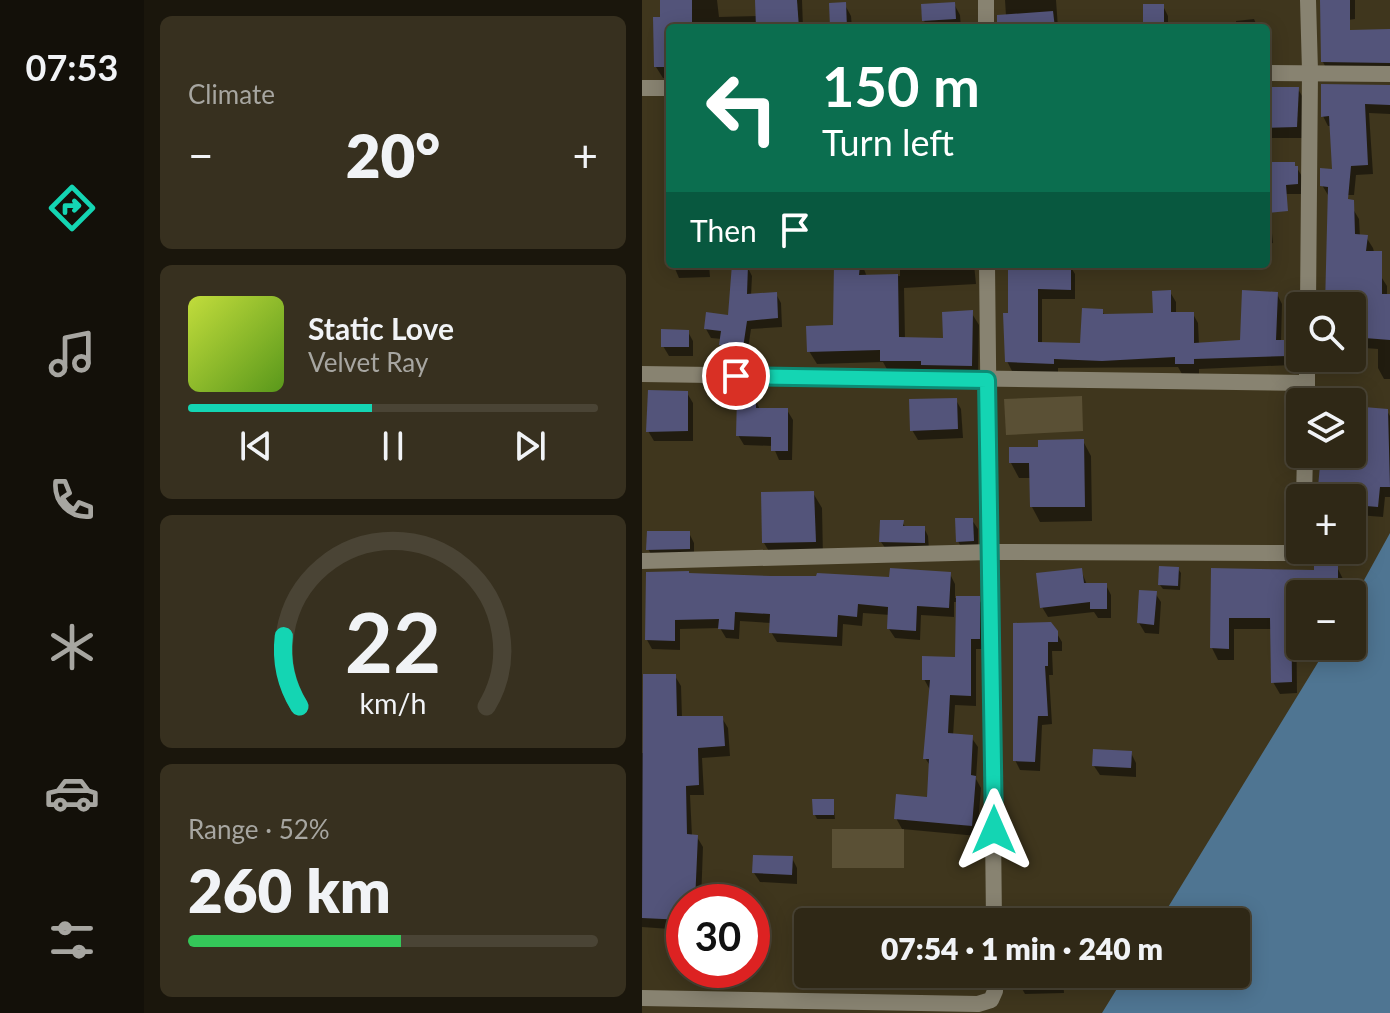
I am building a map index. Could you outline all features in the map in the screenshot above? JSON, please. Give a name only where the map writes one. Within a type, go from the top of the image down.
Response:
[{"type":"street","points":[[986,0],[986,24]]},
{"type":"street","points":[[1308,0],[1308,292]]},
{"type":"street","points":[[1270,73],[1390,74]]},
{"type":"street","points":[[642,88],[666,88]]},
{"type":"street","points":[[987,268],[994,908]]},
{"type":"street","points":[[1307,372],[1307,388]]},
{"type":"street","points":[[642,374],[1307,383]]},
{"type":"street","points":[[642,561],[991,552],[1286,553]]},
{"type":"street","points":[[642,998],[978,1004],[991,1000],[995,988]]},
{"type":"shaded area","points":[[1082,396],[1083,431],[1006,435],[1004,399]]},
{"type":"shaded area","points":[[832,829],[904,829],[904,868],[832,868]]},
{"type":"water","points":[[1390,533],[1390,1013],[1102,1013],[1117,988],[1250,988],[1250,908],[1168,908],[1319,660],[1366,660],[1364,580]]},
{"type":"building","points":[[660,0],[692,0],[692,24],[666,24],[666,67],[654,67],[653,17],[660,17]]},
{"type":"building","points":[[755,0],[797,0],[799,24],[756,24]]},
{"type":"building","points":[[1320,0],[1350,0],[1350,30],[1390,29],[1390,63],[1321,62]]},
{"type":"building","points":[[846,2],[847,24],[830,24],[829,3]]},
{"type":"building","points":[[955,2],[956,19],[922,21],[921,4]]},
{"type":"building","points":[[1143,4],[1164,4],[1164,24],[1143,24]]},
{"type":"building","points":[[1053,11],[1055,24],[997,24],[997,15]]},
{"type":"building","points":[[1321,84],[1390,85],[1390,105],[1365,104],[1368,165],[1351,166],[1348,199],[1354,200],[1355,234],[1368,235],[1366,251],[1382,251],[1382,294],[1390,294],[1390,340],[1366,338],[1366,292],[1325,292],[1328,187],[1320,186],[1320,168],[1332,169],[1329,116],[1321,117]]},
{"type":"building","points":[[1270,87],[1299,87],[1297,127],[1270,128]]},
{"type":"building","points":[[1270,162],[1295,162],[1298,166],[1298,184],[1286,185],[1288,211],[1270,213]]},
{"type":"building","points":[[732,268],[748,268],[747,294],[777,292],[778,318],[747,321],[743,348],[719,345],[721,331],[704,329],[706,312],[728,315]]},
{"type":"building","points":[[834,268],[860,268],[859,275],[898,274],[899,337],[943,338],[942,312],[973,310],[972,366],[880,361],[880,350],[807,352],[806,326],[833,325]]},
{"type":"building","points":[[1008,268],[1071,268],[1071,290],[1038,289],[1038,342],[1080,343],[1082,308],[1103,309],[1103,314],[1153,313],[1152,291],[1171,290],[1171,312],[1194,312],[1194,343],[1240,340],[1242,290],[1278,292],[1276,340],[1286,340],[1286,356],[1194,359],[1194,364],[1175,364],[1175,357],[1102,361],[1054,359],[1054,364],[1005,362],[1003,313],[1008,313]]},
{"type":"building","points":[[661,329],[689,330],[689,347],[661,347]]},
{"type":"building","points":[[648,390],[688,391],[688,431],[646,432]]},
{"type":"building","points":[[737,396],[756,396],[756,408],[788,408],[788,451],[771,451],[771,437],[736,436]]},
{"type":"building","points":[[957,398],[958,429],[910,431],[909,399]]},
{"type":"building","points":[[1366,407],[1388,409],[1390,487],[1380,487],[1378,507],[1366,506],[1366,484],[1318,484],[1320,468],[1366,468]]},
{"type":"building","points":[[1084,439],[1085,507],[1030,507],[1029,463],[1009,463],[1009,447],[1038,447],[1038,440]]},
{"type":"building","points":[[814,491],[816,542],[762,543],[761,492]]},
{"type":"building","points":[[955,518],[973,518],[974,541],[956,542]]},
{"type":"building","points":[[880,520],[904,520],[903,526],[925,526],[925,543],[879,542]]},
{"type":"building","points":[[647,531],[690,531],[690,549],[646,550]]},
{"type":"building","points":[[1314,565],[1338,565],[1338,580],[1286,580],[1286,660],[1292,660],[1292,682],[1271,683],[1270,618],[1229,618],[1229,649],[1210,648],[1211,568],[1314,570]]},
{"type":"building","points":[[1159,566],[1179,567],[1178,586],[1158,585]]},
{"type":"building","points":[[890,568],[951,572],[949,608],[917,606],[916,631],[887,629],[888,607],[858,604],[857,617],[838,615],[837,637],[769,633],[770,614],[735,612],[734,630],[718,629],[719,619],[675,620],[675,641],[645,640],[646,572],[771,576],[816,576],[817,573],[889,577]]},
{"type":"building","points":[[1082,568],[1084,583],[1107,583],[1107,609],[1090,609],[1090,602],[1040,608],[1036,573]]},
{"type":"building","points":[[1139,590],[1157,591],[1154,625],[1137,623]]},
{"type":"building","points":[[956,596],[980,596],[980,639],[971,639],[971,696],[950,695],[948,733],[973,735],[971,775],[976,776],[972,826],[894,819],[896,794],[927,797],[929,759],[923,759],[930,680],[922,680],[922,656],[955,657]]},
{"type":"building","points":[[1051,622],[1058,631],[1058,642],[1048,642],[1048,666],[1045,666],[1048,716],[1038,716],[1035,762],[1013,761],[1013,623]]},
{"type":"building","points":[[643,674],[676,674],[677,716],[723,716],[725,746],[698,748],[699,785],[686,786],[687,834],[698,835],[696,884],[666,884],[666,919],[642,918]]},
{"type":"building","points":[[1093,749],[1132,751],[1131,768],[1092,766]]},
{"type":"building","points":[[812,799],[834,799],[834,815],[813,815]]},
{"type":"building","points":[[753,855],[793,856],[792,875],[752,873]]},
{"type":"route","points":[[736,376],[987,380],[994,830]]}]
